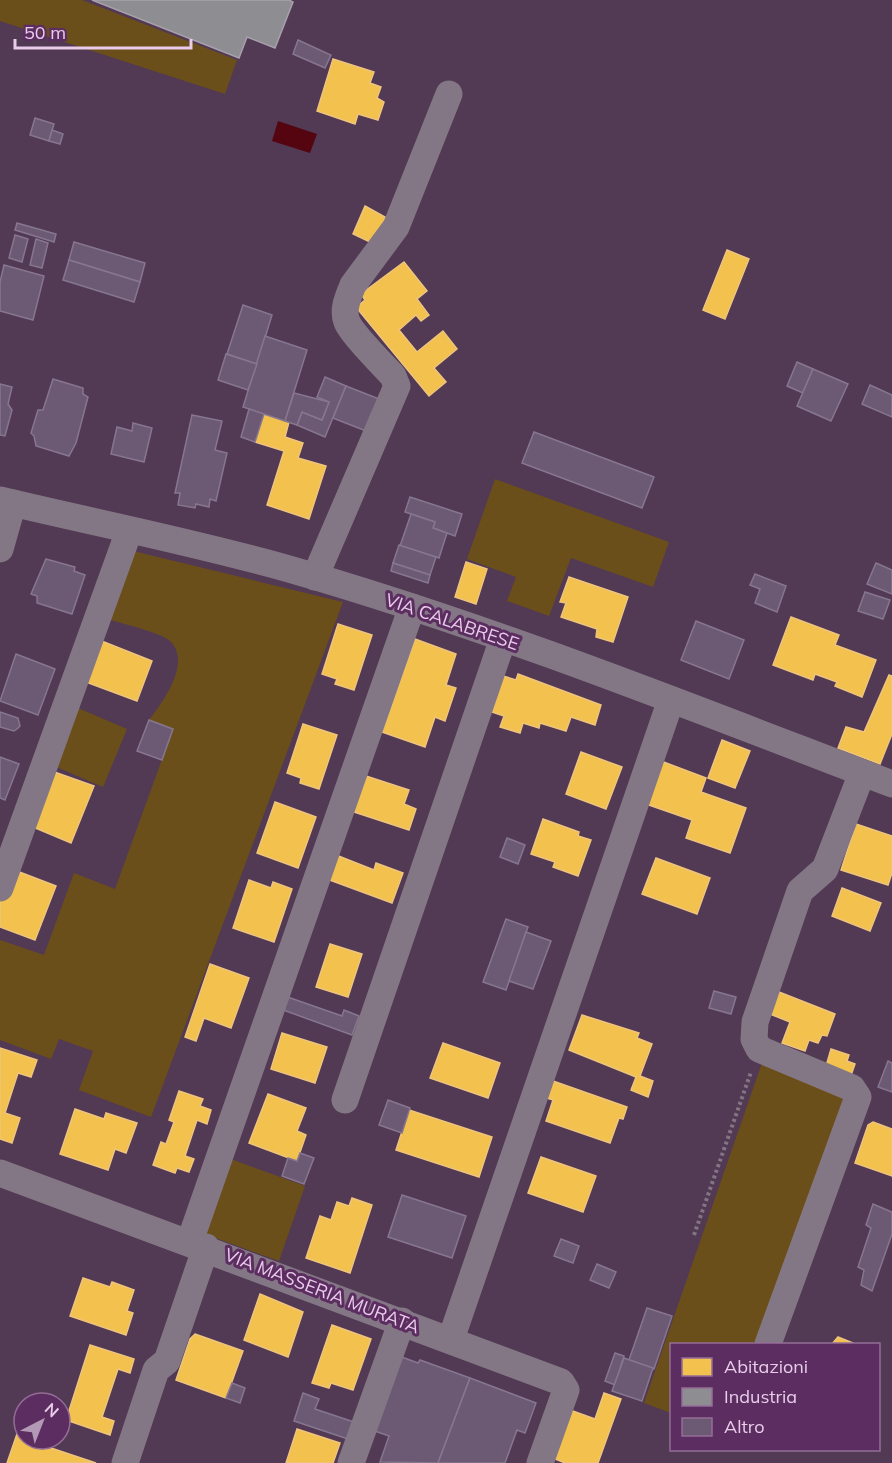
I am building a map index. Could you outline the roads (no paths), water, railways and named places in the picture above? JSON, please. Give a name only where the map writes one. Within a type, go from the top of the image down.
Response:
[{"type":"street","points":[[315,577],[397,386],[393,376],[347,323],[345,310],[348,296],[353,285],[396,227],[449,94]]},
{"type":"street","points":[[0,549],[7,501]]},
{"type":"street","name":"VIA CALABRESE","points":[[7,501],[315,577],[412,607],[671,700],[892,784]]},
{"type":"street","points":[[0,888],[129,531]]},
{"type":"street","points":[[125,1463],[156,1370],[167,1361],[198,1244],[412,607]]},
{"type":"street","points":[[345,1100],[503,639]]},
{"type":"street","points":[[451,1339],[671,700]]},
{"type":"street","points":[[768,1343],[858,1097],[852,1088],[759,1049],[754,1039],[755,1022],[800,891],[825,869],[862,773]]},
{"type":"street","name":"VIA MASSERIA MURATA","points":[[0,1173],[198,1244],[451,1339],[565,1385],[540,1463]]},
{"type":"street","points":[[351,1463],[402,1321]]}]
